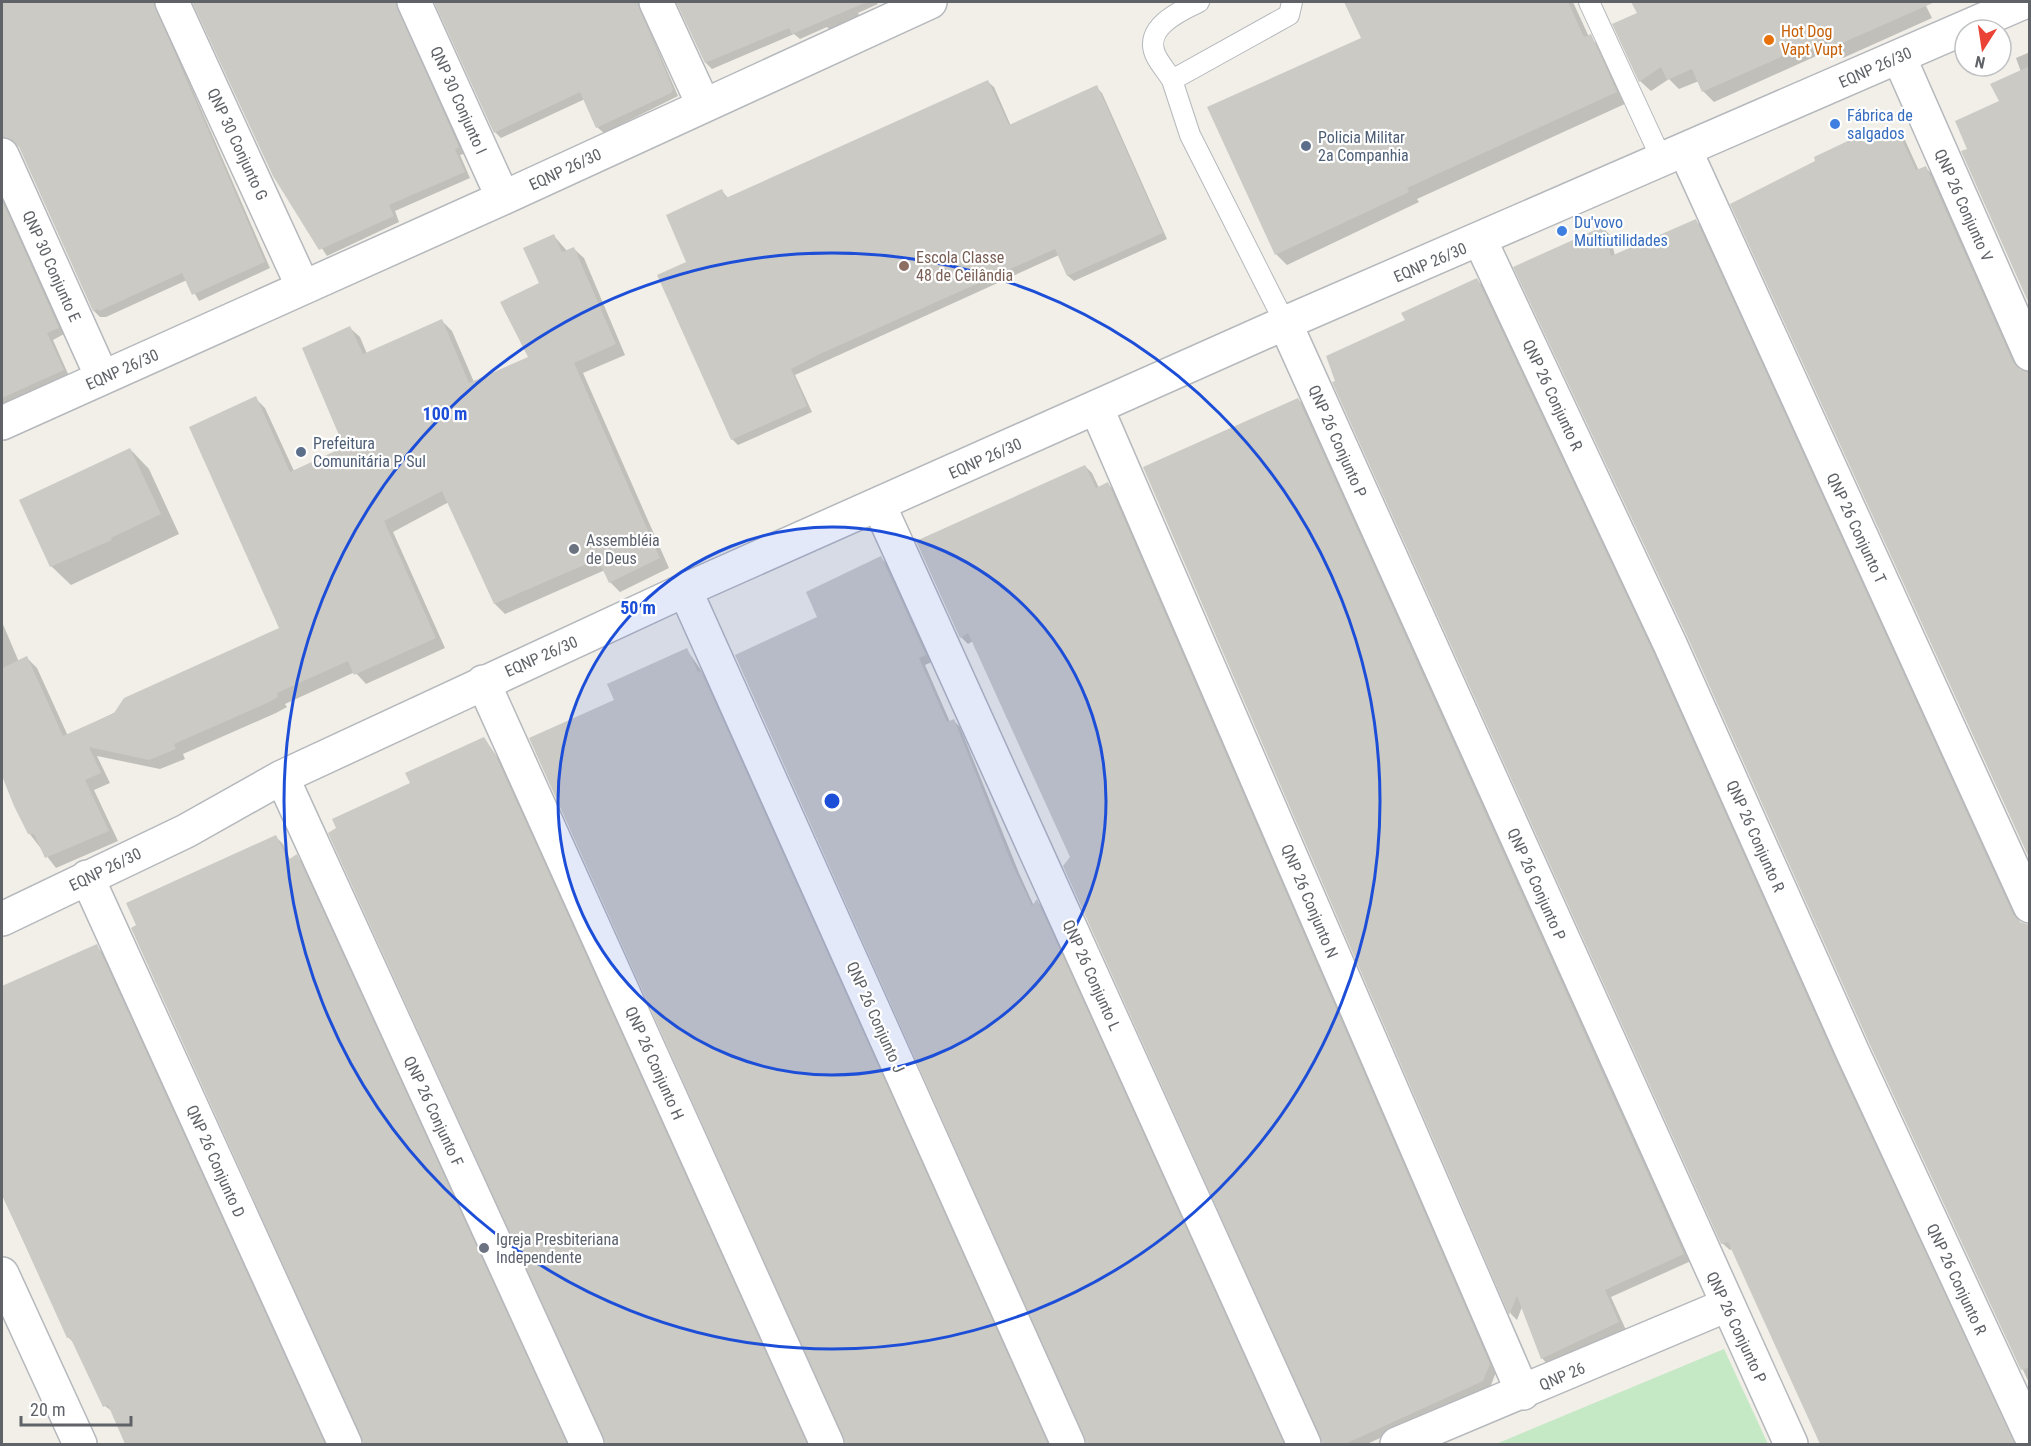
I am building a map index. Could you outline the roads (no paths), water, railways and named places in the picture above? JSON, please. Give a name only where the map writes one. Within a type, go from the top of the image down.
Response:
[{"type":"street","name":"QNP 30 Conjunto G","points":[[172,2],[303,286]]},
{"type":"street","name":"QNP 30 Conjunto I","points":[[414,2],[503,198]]},
{"type":"street","points":[[656,2],[703,104]]},
{"type":"street","name":"EQNP 26/30","points":[[2,919],[186,831],[282,777],[685,590],[1097,409],[1285,323],[1899,57],[1975,11],[2024,2]]},
{"type":"street","name":"EQNP 26/30","points":[[2,423],[503,198],[912,5]]},
{"type":"street","name":"QNP 26 Conjunto V","points":[[1899,57],[2030,354]]},
{"type":"street","name":"QNP 30 Conjunto E","points":[[2,155],[102,377]]},
{"type":"street","name":"QNP 26 Conjunto T","points":[[1673,155],[2030,906]]},
{"type":"street","name":"QNP 26 Conjunto R","points":[[1480,240],[1670,644],[1852,1053],[2030,1434]]},
{"type":"street","name":"QNP 26 Conjunto P","points":[[1285,323],[1791,1444]]},
{"type":"street","name":"QNP 26 Conjunto N","points":[[1097,409],[1523,1393]]},
{"type":"street","name":"QNP 26 Conjunto L","points":[[879,505],[1304,1444]]},
{"type":"street","name":"QNP 26 Conjunto J","points":[[685,590],[1068,1444]]},
{"type":"street","name":"QNP 26 Conjunto H","points":[[483,682],[827,1444]]},
{"type":"street","name":"QNP 26 Conjunto F","points":[[282,777],[587,1444]]},
{"type":"street","name":"QNP 26 Conjunto D","points":[[87,877],[345,1444]]},
{"type":"street","points":[[2,1274],[70,1438]]},
{"type":"street","name":"QNP 26","points":[[1397,1444],[1523,1393],[1727,1305]]},
{"type":"lane","points":[[1199,2],[1169,18],[1155,34],[1155,53],[1172,80],[1190,135],[1285,323]]},
{"type":"lane","points":[[1172,80],[1289,15],[1292,2]]},
{"type":"lane","points":[[1589,2],[1673,155]]},
{"type":"place","name":"Hot Dog Vapt Vupt","points":[[1769,40]]},
{"type":"place","name":"Fábrica de salgados","points":[[1835,124]]},
{"type":"place","name":"Policia Militar 2a Companhia","points":[[1306,146]]},
{"type":"place","name":"Du'vovo Multiutilidades","points":[[1562,231]]},
{"type":"place","name":"Escola Classe 48 de Ceilândia","points":[[904,266]]},
{"type":"place","name":"Prefeitura Comunitária P Sul","points":[[301,452]]},
{"type":"place","name":"Assembléia de Deus","points":[[574,549]]},
{"type":"place","name":"Igreja Presbiteriana Independente","points":[[484,1248]]}]
